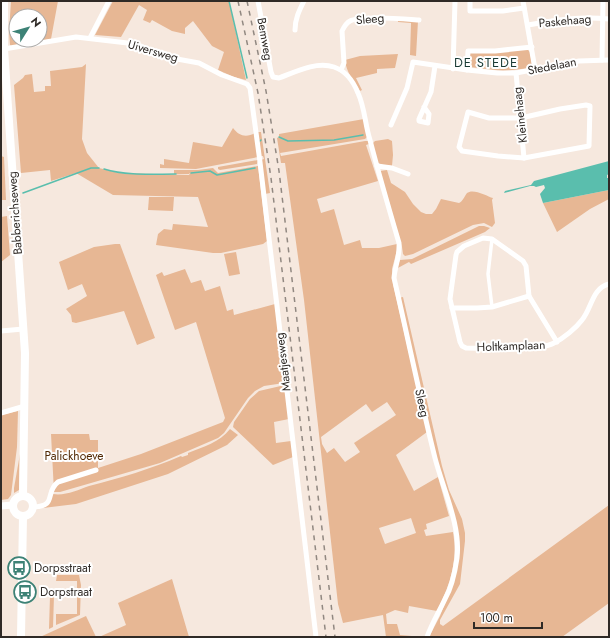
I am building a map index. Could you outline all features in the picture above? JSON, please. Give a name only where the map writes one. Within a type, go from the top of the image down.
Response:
[{"type":"main road","name":"Babberichseweg","points":[[4,1],[4,49],[23,329],[25,406],[24,496]]},
{"type":"main road","points":[[24,496],[30,500],[33,507],[30,513],[23,516],[16,512],[14,505],[17,499],[24,496]]},
{"type":"main road","points":[[1,506],[14,505]]},
{"type":"main road","points":[[21,637],[23,516]]},
{"type":"street","points":[[90,38],[109,1]]},
{"type":"street","name":"Bemweg","points":[[258,1],[273,77],[279,78],[312,66],[320,65],[335,67],[341,70]]},
{"type":"street","points":[[295,30],[295,21],[304,1]]},
{"type":"street","points":[[453,69],[455,1]]},
{"type":"street","points":[[470,1],[470,11],[502,11],[524,8]]},
{"type":"street","points":[[523,1],[535,69]]},
{"type":"street","points":[[602,60],[603,1]]},
{"type":"street","name":"Sleeg","points":[[419,20],[389,18],[356,20],[348,22],[342,31],[344,63],[341,70],[348,76],[359,94],[363,105],[369,139],[399,243],[400,254],[395,266],[394,278],[436,460],[454,521],[457,541],[457,557],[451,584],[446,598],[431,626],[427,637]]},
{"type":"street","name":"Paskehaag","points":[[528,25],[561,19],[609,19]]},
{"type":"street","name":"Uiversweg","points":[[4,49],[76,37],[136,44],[166,57],[199,63],[222,75],[247,84],[250,88]]},
{"type":"street","points":[[467,70],[468,51],[495,51],[532,47]]},
{"type":"street","name":"Stedelaan","points":[[391,125],[407,88],[413,62],[453,69],[516,73],[579,60],[609,60]]},
{"type":"street","points":[[424,107],[431,92],[435,66]]},
{"type":"street","name":"Kleinehaag","points":[[516,73],[524,158]]},
{"type":"street","name":"Maatjesweg","points":[[250,88],[316,637]]},
{"type":"street","points":[[586,105],[590,106],[589,146],[524,158],[462,151],[459,147],[468,112],[489,118],[521,118],[560,109],[586,105]]},
{"type":"street","points":[[377,166],[392,168],[408,174]]},
{"type":"street","name":"Holtkamplaan","points":[[483,238],[492,239],[523,261],[526,266],[529,296],[557,342],[532,348],[466,348],[462,346],[450,299],[457,252],[464,246],[483,238]]},
{"type":"street","points":[[492,239],[488,274],[492,307]]},
{"type":"street","points":[[557,342],[582,320],[599,289],[609,284]]},
{"type":"street","points":[[452,308],[492,307],[529,296]]},
{"type":"street","points":[[1,331],[23,329]]},
{"type":"street","points":[[1,413],[25,406]]},
{"type":"street","points":[[33,507],[46,504],[49,500],[54,485],[58,482],[96,470]]},
{"type":"green space","points":[[11,1],[58,1],[51,39],[48,40],[48,8],[11,8]]},
{"type":"green space","points":[[113,1],[229,1],[246,80],[234,77],[218,70],[224,52],[212,46],[193,21],[185,28],[185,34],[172,31],[152,20],[150,23],[143,20],[147,10],[139,5],[121,37],[95,35]]},
{"type":"green space","points":[[398,20],[418,21],[416,56],[410,55],[411,23],[398,22]]},
{"type":"green space","points":[[527,49],[530,52],[532,64],[530,68],[503,71],[470,67],[470,53]]},
{"type":"green space","points":[[398,54],[395,68],[377,69],[377,73],[356,78],[362,90],[360,91],[349,72],[345,60],[360,56]]},
{"type":"green space","points":[[86,64],[82,139],[87,153],[99,168],[119,173],[189,175],[191,172],[189,174],[174,174],[174,170],[198,170],[213,168],[218,173],[258,166],[267,241],[263,244],[221,253],[156,245],[158,234],[164,229],[172,230],[173,224],[208,227],[198,197],[113,195],[76,173],[51,181],[50,170],[21,173],[14,85],[25,75],[32,74],[34,92],[45,91],[45,86],[51,86],[50,71],[82,67]]},
{"type":"green space","points":[[364,119],[367,137],[365,139],[280,153],[281,156],[365,141],[368,141],[369,144],[366,145],[378,181],[317,199],[321,213],[334,209],[344,245],[360,240],[362,248],[379,248],[397,244],[392,269],[393,284],[427,432],[396,455],[414,491],[438,477],[449,516],[426,524],[427,529],[424,530],[426,536],[453,532],[454,543],[454,563],[452,573],[446,592],[437,611],[409,606],[408,613],[395,610],[386,614],[387,624],[397,624],[400,635],[424,637],[386,637],[383,615],[343,623],[338,604],[304,300],[285,163],[281,163],[277,138],[279,137],[279,134]],"holes":[[[387,402],[396,415],[354,443],[360,452],[345,462],[334,448],[327,453],[322,444],[321,437],[366,404],[372,412]],[[411,518],[416,533],[385,544],[379,528]]]},
{"type":"green space","points":[[233,128],[238,133],[246,136],[255,133],[258,157],[196,169],[160,168],[160,164],[164,165],[164,159],[189,163],[193,142],[222,147]]},
{"type":"green space","points":[[257,132],[261,132],[270,193],[265,194],[261,160],[264,159],[263,156],[261,156]]},
{"type":"green space","points":[[388,139],[392,141],[392,166],[378,163],[372,144],[375,141]]},
{"type":"green space","points":[[1,156],[4,157],[6,200],[1,200]]},
{"type":"green space","points":[[258,160],[257,164],[220,170],[218,169],[218,167]]},
{"type":"green space","points":[[387,170],[391,183],[405,192],[413,204],[421,212],[432,214],[441,199],[459,203],[467,193],[473,191],[493,198],[495,223],[492,227],[484,223],[473,225],[413,254],[405,256],[403,254],[380,171]]},
{"type":"green space","points":[[609,190],[609,199],[590,209],[557,232],[543,203]]},
{"type":"green space","points":[[149,197],[174,197],[173,211],[148,210]]},
{"type":"green space","points":[[7,216],[10,255],[1,262],[1,217]]},
{"type":"green space","points":[[479,226],[490,228],[485,232],[411,264],[409,262],[396,269],[400,260],[412,259]]},
{"type":"green space","points":[[120,244],[155,338],[137,345],[124,311],[76,323],[72,322],[71,315],[66,309],[87,296],[82,284],[68,290],[59,262],[94,247]]},
{"type":"green space","points":[[236,252],[240,274],[229,276],[224,254]]},
{"type":"green space","name":"Palickhoeve","points":[[185,269],[191,283],[201,280],[205,291],[220,286],[227,311],[233,309],[234,315],[275,304],[284,383],[264,386],[255,391],[248,398],[224,433],[218,438],[160,463],[60,492],[54,492],[51,434],[89,434],[90,440],[98,440],[98,468],[141,454],[223,422],[225,418],[196,322],[175,330],[156,275],[162,272],[164,276]]},
{"type":"green space","points":[[403,297],[442,466],[449,490],[462,519],[465,533],[460,584],[440,620],[440,624],[443,626],[609,505],[609,603],[562,637],[429,637],[440,616],[450,590],[458,539],[440,473],[399,298]]},
{"type":"green space","points":[[285,385],[289,419],[274,422],[276,443],[291,441],[293,457],[273,465],[233,427],[234,422],[250,399],[259,391]]},
{"type":"green space","points":[[18,411],[17,447],[11,495],[8,499],[1,500],[1,415]]},
{"type":"green space","points":[[230,429],[238,435],[227,445],[168,474],[76,504],[43,508],[46,506],[53,494],[71,492],[188,455],[188,453],[216,441]]},
{"type":"green space","points":[[20,454],[19,490],[14,493],[14,488]]},
{"type":"green space","points":[[57,575],[79,575],[81,585],[80,615],[56,625],[56,614],[77,614],[77,581],[56,581]]},
{"type":"green space","points":[[172,579],[189,637],[99,637],[126,625],[118,603]]},
{"type":"green space","points":[[50,596],[54,596],[53,627],[49,629]]},
{"type":"green space","points":[[86,616],[96,637],[40,637]]},
{"type":"water","points":[[609,161],[609,174],[607,175],[607,178],[609,178],[609,190],[543,203],[540,194],[545,188],[544,185],[536,187],[530,186],[504,193],[505,191],[531,185],[534,181]]},
{"type":"waterway","points":[[229,1],[247,78]]},
{"type":"waterway","points":[[279,137],[288,141],[334,140],[363,135]]},
{"type":"waterway","points":[[23,193],[91,168],[99,168]]},
{"type":"waterway","points":[[191,173],[210,171],[217,175],[255,168]]},
{"type":"waterway","points":[[104,169],[131,174],[176,174]]},
{"type":"railway","points":[[238,1],[258,93],[271,178],[326,637]]},
{"type":"railway","points":[[247,1],[266,91],[279,171],[335,637]]},
{"type":"place","name":"Dorpsstraat","points":[[19,568]]},
{"type":"place","name":"Dorpstraat","points":[[25,592]]},
{"type":"district","name":"DE STEDE","points":[[486,62]]}]
